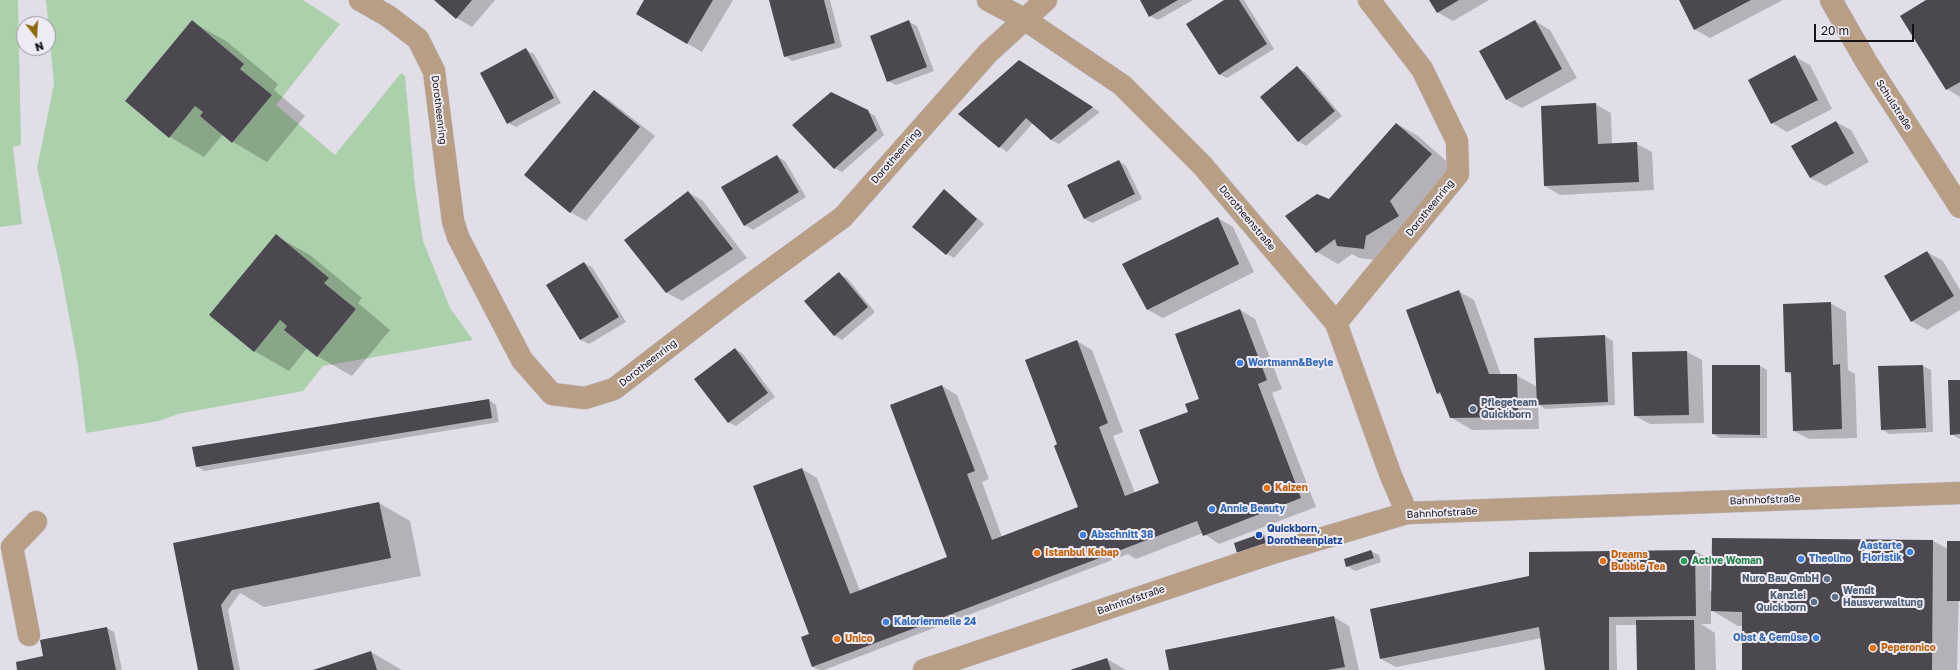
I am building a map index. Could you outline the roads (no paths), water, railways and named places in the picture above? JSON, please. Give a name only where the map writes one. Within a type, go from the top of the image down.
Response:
[{"type":"street","name":"Dorotheenring","points":[[360,0],[388,16],[418,39],[434,71],[453,221],[458,237],[522,360],[552,394],[584,398],[614,389],[736,295],[843,217],[988,52],[1046,0]]},
{"type":"street","name":"Dorotheenstraße","points":[[988,0],[1024,19],[1122,85],[1202,165],[1336,323],[1391,476],[1407,513]]},
{"type":"street","name":"Dorotheenring","points":[[1336,323],[1458,174],[1457,141],[1422,69],[1369,0]]},
{"type":"street","name":"Schulstraße","points":[[1837,2],[1867,63],[1960,207]]},
{"type":"street","name":"Bahnhofstraße","points":[[924,670],[1266,555],[1407,513],[1960,493]]},
{"type":"street","points":[[29,635],[12,547],[36,522]]},
{"type":"place","name":"Wortmann&Beyle","points":[[1240,363]]},
{"type":"place","name":"Pflegeteam Quickborn","points":[[1473,409]]},
{"type":"place","name":"Kaizen","points":[[1267,488]]},
{"type":"place","name":"Annie Beauty","points":[[1212,509]]},
{"type":"place","name":"Abschnitt 38","points":[[1083,535]]},
{"type":"place","name":"Quickborn, Dorotheenplatz","points":[[1259,535]]},
{"type":"place","name":"Aastarte Floristik","points":[[1910,552]]},
{"type":"place","name":"Istanbul Kebap","points":[[1037,553]]},
{"type":"place","name":"Theolino","points":[[1801,559]]},
{"type":"place","name":"Dreams Bubble Tea","points":[[1603,561]]},
{"type":"place","name":"Active Woman","points":[[1684,561]]},
{"type":"place","name":"Nuro Bau GmbH","points":[[1827,579]]},
{"type":"place","name":"Wendt Hausverwaltung","points":[[1835,597]]},
{"type":"place","name":"Kanzlei Quickborn","points":[[1814,602]]},
{"type":"place","name":"Kalorienmeile 24","points":[[886,622]]},
{"type":"place","name":"Obst & Gemüse","points":[[1816,638]]},
{"type":"place","name":"Unico","points":[[837,639]]},
{"type":"place","name":"Peperonico","points":[[1873,648]]}]
